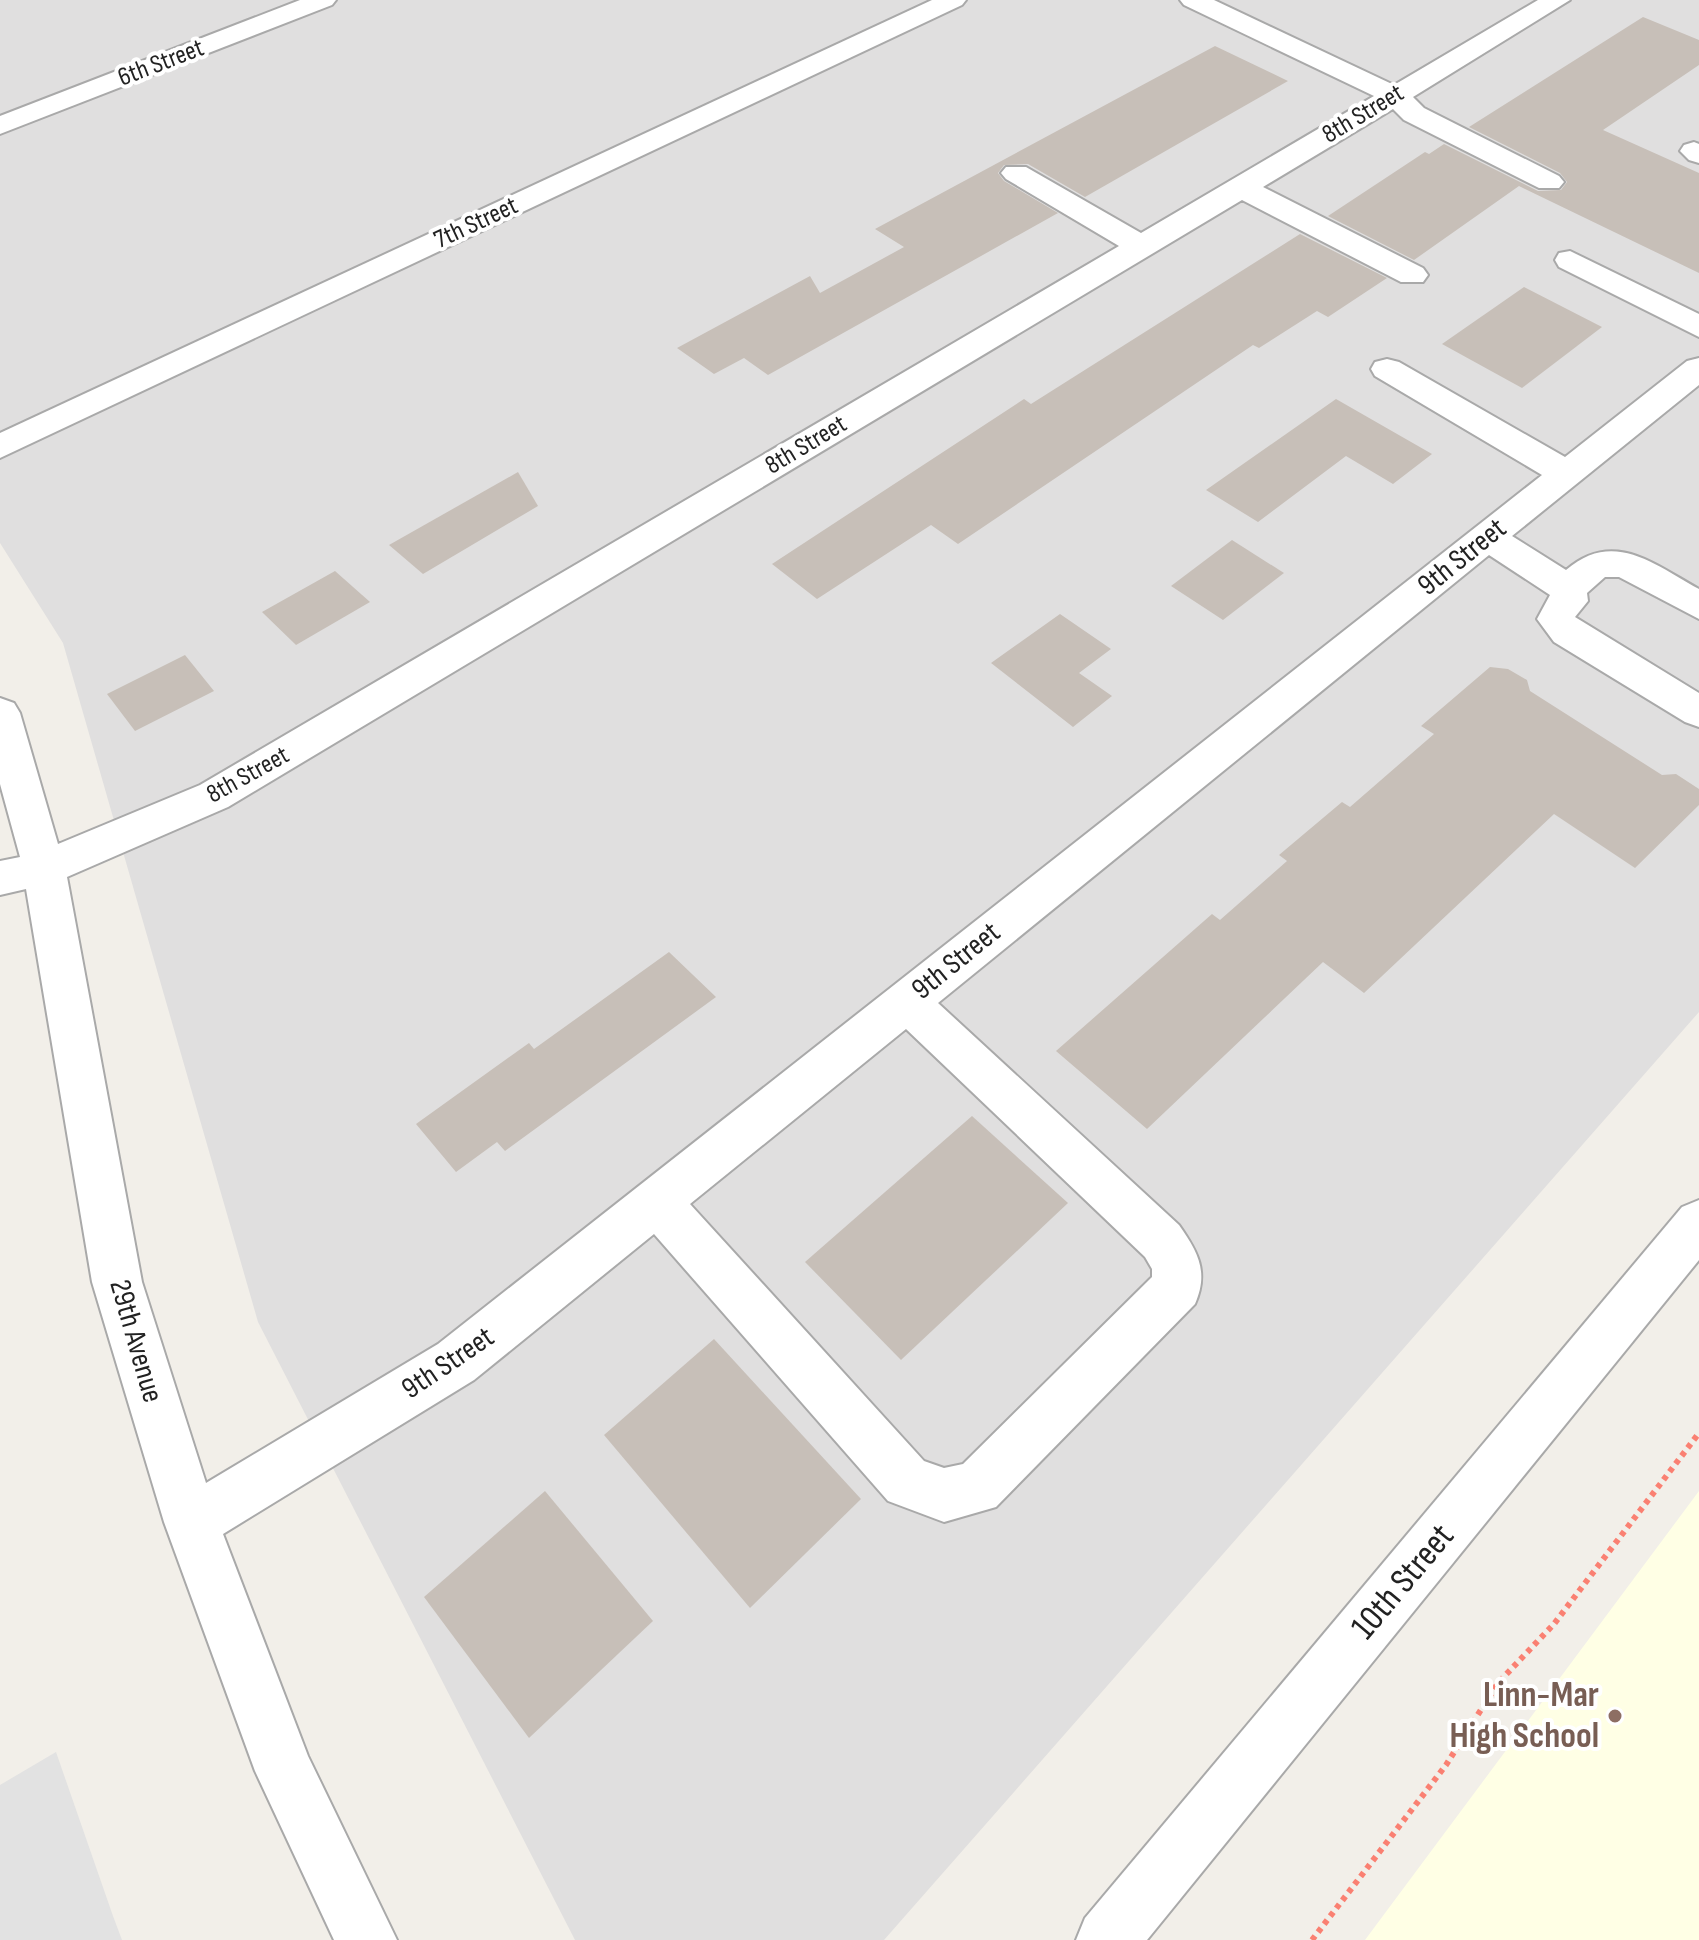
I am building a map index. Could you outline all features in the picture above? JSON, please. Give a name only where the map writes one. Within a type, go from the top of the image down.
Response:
[{"type":"street","name":"6th Street","points":[[0,126],[323,0]]},
{"type":"street","name":"7th Street","points":[[0,447],[953,0]]},
{"type":"street","points":[[1193,0],[1395,96],[1414,114],[1549,182]]},
{"type":"street","name":"8th Street","points":[[22,873],[214,796],[1557,0]]},
{"type":"street","points":[[1016,173],[1142,246]]},
{"type":"street","points":[[1240,187],[1412,275]]},
{"type":"street","points":[[1570,260],[1699,327]]},
{"type":"street","name":"9th Street","points":[[191,1522],[456,1362],[1699,368]]},
{"type":"street","points":[[1387,369],[1567,474]]},
{"type":"street","points":[[1487,537],[1568,589]]},
{"type":"street","points":[[1568,589],[1596,564],[1625,564],[1699,606]]},
{"type":"street","points":[[1568,589],[1569,601],[1559,609],[1556,619],[1567,632],[1699,712]]},
{"type":"street","name":"29th Avenue","points":[[0,713],[22,873],[117,1282],[191,1522],[284,1771],[366,1940]]},
{"type":"street","points":[[657,1202],[907,1482],[944,1495],[977,1488],[1177,1287],[1177,1263],[1162,1241],[906,1001]]},
{"type":"street","name":"10th Street","points":[[1107,1940],[1699,1223]]},
{"type":"path","points":[[1312,1940],[1446,1765],[1498,1683],[1554,1624],[1699,1433]]},
{"type":"shaded area","points":[[0,0],[1699,0],[1699,1012],[884,1940],[575,1940],[258,1322],[63,643],[0,543]]},
{"type":"shaded area","name":"Linn-Mar High School","points":[[1699,1491],[1699,1940],[1365,1940]]},
{"type":"shaded area","points":[[56,1752],[122,1940],[0,1940],[0,1785]]},
{"type":"building","points":[[1643,17],[1699,40],[1699,65],[1603,130],[1699,173],[1699,273],[1519,186],[1414,260],[1328,216],[1425,152],[1429,154],[1444,144],[1538,191],[1561,190],[1567,182],[1560,173],[1469,127]]},
{"type":"building","points":[[1215,46],[1288,81],[1085,197],[1028,164],[1004,165],[998,173],[1004,181],[1058,213],[768,375],[744,358],[714,374],[677,348],[810,276],[820,293],[904,247],[875,229]]},
{"type":"building","points":[[1300,234],[1387,278],[1328,317],[1317,311],[1259,348],[1253,345],[958,544],[931,525],[817,599],[772,564],[1024,399],[1031,404]]},
{"type":"building","points":[[1524,287],[1602,327],[1522,388],[1442,344]]},
{"type":"building","points":[[1336,399],[1432,454],[1393,484],[1346,456],[1258,522],[1206,490]]},
{"type":"building","points":[[518,472],[538,506],[423,574],[389,545]]},
{"type":"building","points":[[1232,540],[1284,573],[1223,620],[1171,586]]},
{"type":"building","points":[[335,571],[370,602],[296,645],[262,612]]},
{"type":"building","points":[[1060,614],[1111,649],[1079,673],[1112,696],[1073,727],[991,663]]},
{"type":"building","points":[[185,655],[214,691],[135,731],[107,694]]},
{"type":"building","points":[[1490,667],[1508,669],[1527,680],[1530,691],[1662,775],[1676,774],[1699,789],[1699,805],[1635,868],[1554,814],[1364,993],[1323,962],[1147,1129],[1056,1051],[1212,914],[1220,920],[1287,861],[1279,855],[1342,802],[1350,807],[1434,734],[1421,726]]},
{"type":"building","points":[[669,952],[716,997],[505,1151],[497,1142],[456,1172],[416,1124],[529,1043],[534,1049]]},
{"type":"building","points":[[972,1116],[1068,1203],[901,1360],[805,1262]]},
{"type":"building","points":[[714,1339],[861,1499],[750,1608],[604,1435]]},
{"type":"building","points":[[545,1491],[653,1621],[529,1738],[424,1597]]},
{"type":"place","name":"Linn-Mar High School","points":[[1615,1716]]}]
